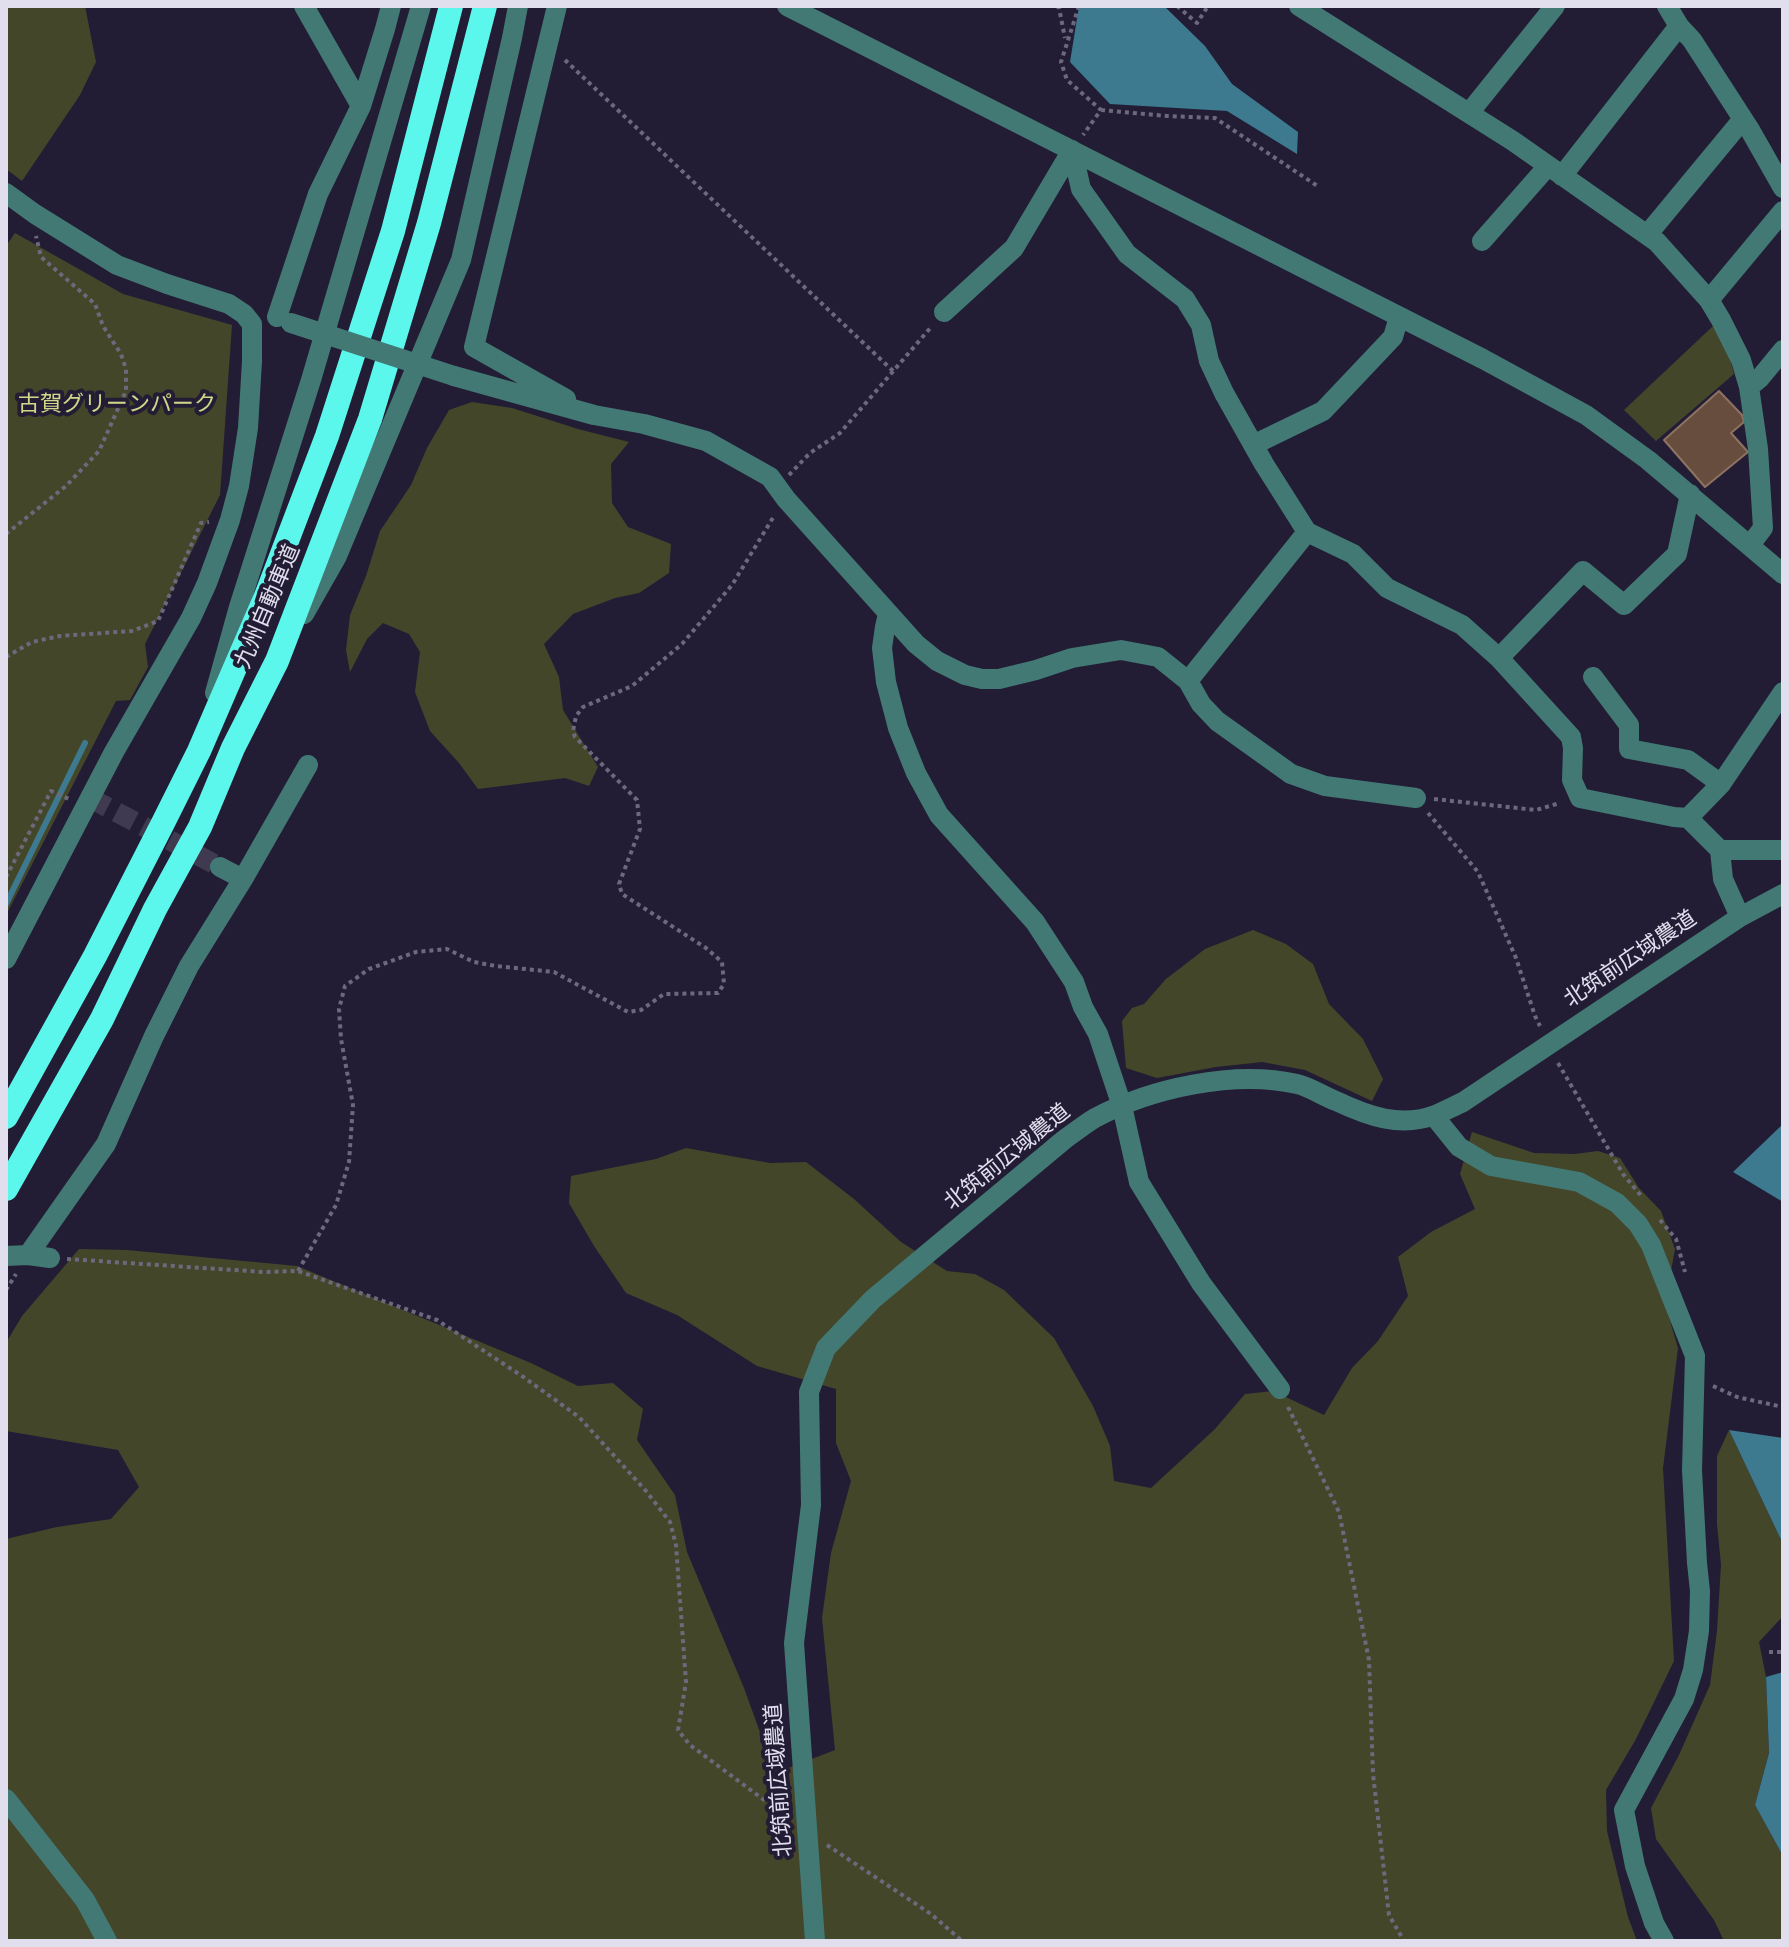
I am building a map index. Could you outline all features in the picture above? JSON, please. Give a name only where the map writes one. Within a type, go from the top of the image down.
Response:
[{"type":"highway","name":"九州自動車道","points":[[6,1117],[95,956],[199,751],[266,596],[327,436],[393,231],[451,6]]},
{"type":"highway","name":"九州自動車道","points":[[6,1189],[102,1019],[155,909],[200,827],[233,748],[277,661],[370,419],[429,223],[485,6]]},
{"type":"street","points":[[304,6],[361,106]]},
{"type":"street","points":[[284,320],[318,194],[361,106],[391,6]]},
{"type":"street","points":[[199,751],[239,607],[311,380],[421,6]]},
{"type":"street","points":[[277,661],[337,556],[461,260],[518,6]]},
{"type":"street","points":[[557,6],[474,347],[594,415]]},
{"type":"street","points":[[787,6],[1483,359],[1586,415],[1648,460],[1783,574]]},
{"type":"street","points":[[1299,6],[1469,113],[1657,242],[1709,300],[1741,360],[1749,387],[1758,449],[1763,528],[1750,545]]},
{"type":"street","points":[[1469,113],[1555,6]]},
{"type":"street","points":[[1667,6],[1743,119],[1783,188]]},
{"type":"street","points":[[1482,241],[1555,171],[1679,26]]},
{"type":"street","points":[[1647,235],[1743,119]]},
{"type":"street","points":[[944,312],[1014,248],[1072,150]]},
{"type":"street","points":[[1072,150],[1081,189],[1127,254],[1185,299],[1201,325],[1209,361],[1219,382],[1253,445],[1307,532],[1353,554],[1387,588],[1462,625],[1499,658],[1571,737],[1572,780],[1580,798],[1688,818],[1720,850],[1723,879],[1740,917]]},
{"type":"street","points":[[6,193],[117,265],[229,304],[252,324],[246,441],[239,486],[207,583],[6,959]]},
{"type":"street","points":[[1709,300],[1783,211]]},
{"type":"street","points":[[1253,445],[1323,411],[1393,337],[1399,317]]},
{"type":"street","points":[[252,324],[284,320],[454,376],[594,415],[644,424],[706,441],[770,477],[888,614],[937,661],[965,675],[999,679],[1072,658],[1121,650],[1158,657],[1188,681],[1201,704],[1217,721],[1291,774],[1325,786],[1416,798]]},
{"type":"street","points":[[1749,387],[1783,350]]},
{"type":"street","points":[[1499,658],[1583,571],[1624,605],[1677,554],[1690,494]]},
{"type":"street","points":[[1188,681],[1307,532]]},
{"type":"street","points":[[888,614],[882,648],[886,682],[898,728],[916,773],[939,815],[1035,922],[1074,982],[1098,1034],[1122,1106],[1139,1182],[1201,1283],[1280,1389]]},
{"type":"street","points":[[1593,677],[1629,725],[1629,749],[1688,760],[1721,784]]},
{"type":"street","points":[[1688,818],[1721,784],[1783,692]]},
{"type":"street","points":[[28,1255],[106,1144],[189,966],[308,765]]},
{"type":"street","points":[[1720,850],[1783,850]]},
{"type":"street","points":[[220,867],[243,879]]},
{"type":"street","name":"北筑前広域農道","points":[[815,1941],[794,1643],[811,1505],[809,1392],[826,1348],[873,1299],[1093,1119],[1175,1089],[1221,1081],[1270,1080],[1300,1085],[1383,1120],[1415,1120],[1434,1116],[1463,1102],[1740,917],[1783,894]]},
{"type":"street","points":[[1434,1116],[1459,1147],[1491,1166],[1579,1182],[1617,1203],[1638,1224],[1651,1245],[1692,1345],[1696,1372],[1692,1470],[1700,1591],[1699,1631],[1693,1670],[1684,1699],[1624,1810],[1635,1866],[1654,1923],[1664,1941]]},
{"type":"street","points":[[6,1256],[50,1258]]},
{"type":"street","points":[[6,1799],[85,1900],[107,1941]]},
{"type":"path","points":[[1057,6],[1066,41]]},
{"type":"path","points":[[1079,6],[1061,62],[1067,80],[1101,110],[1215,118],[1319,187]]},
{"type":"path","points":[[1177,6],[1197,23],[1208,6]]},
{"type":"path","points":[[549,45],[893,371]]},
{"type":"path","points":[[1072,150],[1101,110]]},
{"type":"path","points":[[6,534],[66,486],[99,451],[126,391],[126,369],[121,354],[103,326],[95,304],[41,257],[36,242],[35,214]]},
{"type":"path","points":[[298,1271],[336,1205],[349,1162],[353,1105],[339,1009],[345,986],[369,969],[416,952],[447,949],[474,962],[554,972],[628,1012],[641,1010],[664,994],[718,993],[724,984],[722,962],[706,948],[622,894],[619,884],[640,829],[637,800],[575,737],[576,716],[583,707],[632,686],[682,644],[732,585],[779,508],[782,494],[810,453],[840,433],[944,312]]},
{"type":"path","points":[[6,657],[32,642],[60,636],[132,631],[158,621],[201,523],[230,520]]},
{"type":"path","points":[[6,877],[51,791]]},
{"type":"path","points":[[1416,798],[1536,810],[1580,798]]},
{"type":"path","points":[[1416,798],[1478,872],[1516,958],[1535,1016],[1549,1043]]},
{"type":"path","points":[[50,1258],[264,1272],[298,1271],[437,1320],[579,1417],[670,1522],[676,1545],[686,1682],[678,1730],[690,1745],[807,1832],[931,1914],[962,1941]]},
{"type":"path","points":[[1696,1372],[1712,1386],[1737,1397],[1783,1407]]},
{"type":"path","points":[[1280,1389],[1339,1512],[1369,1660],[1373,1774],[1389,1915],[1404,1941]]},
{"type":"path","points":[[1769,1652],[1783,1652]]},
{"type":"green space","points":[[6,6],[85,6],[96,62],[80,95],[22,181],[6,169]]},
{"type":"green space","name":"古賀グリーンパーク","points":[[15,233],[123,294],[232,325],[220,495],[145,644],[148,667],[130,700],[116,701],[6,915],[6,246]]},
{"type":"green space","points":[[1713,326],[1726,343],[1734,374],[1656,441],[1624,410]]},
{"type":"green space","points":[[472,402],[512,408],[629,442],[611,464],[612,503],[628,527],[671,544],[669,573],[639,593],[615,598],[573,614],[544,644],[559,677],[563,710],[598,767],[589,786],[565,778],[478,789],[430,731],[415,692],[420,652],[409,634],[383,623],[367,639],[350,672],[346,650],[350,615],[380,531],[411,485],[427,448],[449,410]]},
{"type":"green space","points":[[1253,930],[1286,944],[1313,964],[1329,1004],[1363,1039],[1383,1079],[1372,1101],[1305,1070],[1262,1062],[1157,1078],[1126,1068],[1122,1021],[1132,1008],[1144,1004],[1166,979],[1205,949]]},
{"type":"green space","points":[[1472,1132],[1534,1153],[1598,1151],[1620,1158],[1639,1188],[1661,1211],[1675,1249],[1665,1304],[1678,1348],[1663,1468],[1674,1661],[1636,1739],[1606,1790],[1607,1831],[1637,1941],[6,1941],[6,1539],[111,1519],[139,1487],[118,1450],[6,1431],[6,1343],[22,1316],[79,1249],[127,1250],[297,1266],[531,1363],[578,1386],[613,1383],[643,1409],[637,1440],[675,1495],[687,1552],[778,1772],[835,1750],[822,1618],[831,1553],[851,1481],[836,1443],[836,1389],[757,1366],[677,1315],[626,1293],[569,1203],[571,1176],[656,1159],[686,1148],[770,1163],[806,1162],[854,1199],[901,1242],[947,1271],[975,1274],[1004,1290],[1054,1338],[1093,1406],[1110,1446],[1114,1481],[1151,1488],[1215,1429],[1245,1394],[1273,1391],[1324,1415],[1352,1368],[1378,1341],[1408,1296],[1398,1257],[1431,1232],[1475,1209],[1460,1174]]},
{"type":"green space","points":[[1729,1430],[1783,1544],[1783,1616],[1759,1642],[1766,1677],[1769,1753],[1755,1805],[1783,1856],[1783,1941],[1724,1941],[1714,1920],[1656,1839],[1651,1808],[1710,1685],[1721,1565],[1717,1524],[1717,1456]]},
{"type":"water","points":[[1079,6],[1164,6],[1205,46],[1232,84],[1298,132],[1297,154],[1227,111],[1110,104],[1070,62]]},
{"type":"water","points":[[1783,1124],[1783,1202],[1733,1172]]},
{"type":"water","points":[[1729,1430],[1783,1438],[1783,1544]]},
{"type":"water","points":[[1783,1672],[1783,1856],[1755,1805],[1769,1753],[1766,1677]]},
{"type":"building","points":[[1719,391],[1742,415],[1744,422],[1731,433],[1748,452],[1705,487],[1664,440]]},
{"type":"waterway","points":[[6,904],[85,743]]},
{"type":"tunnel","points":[[90,798],[220,867]]}]
